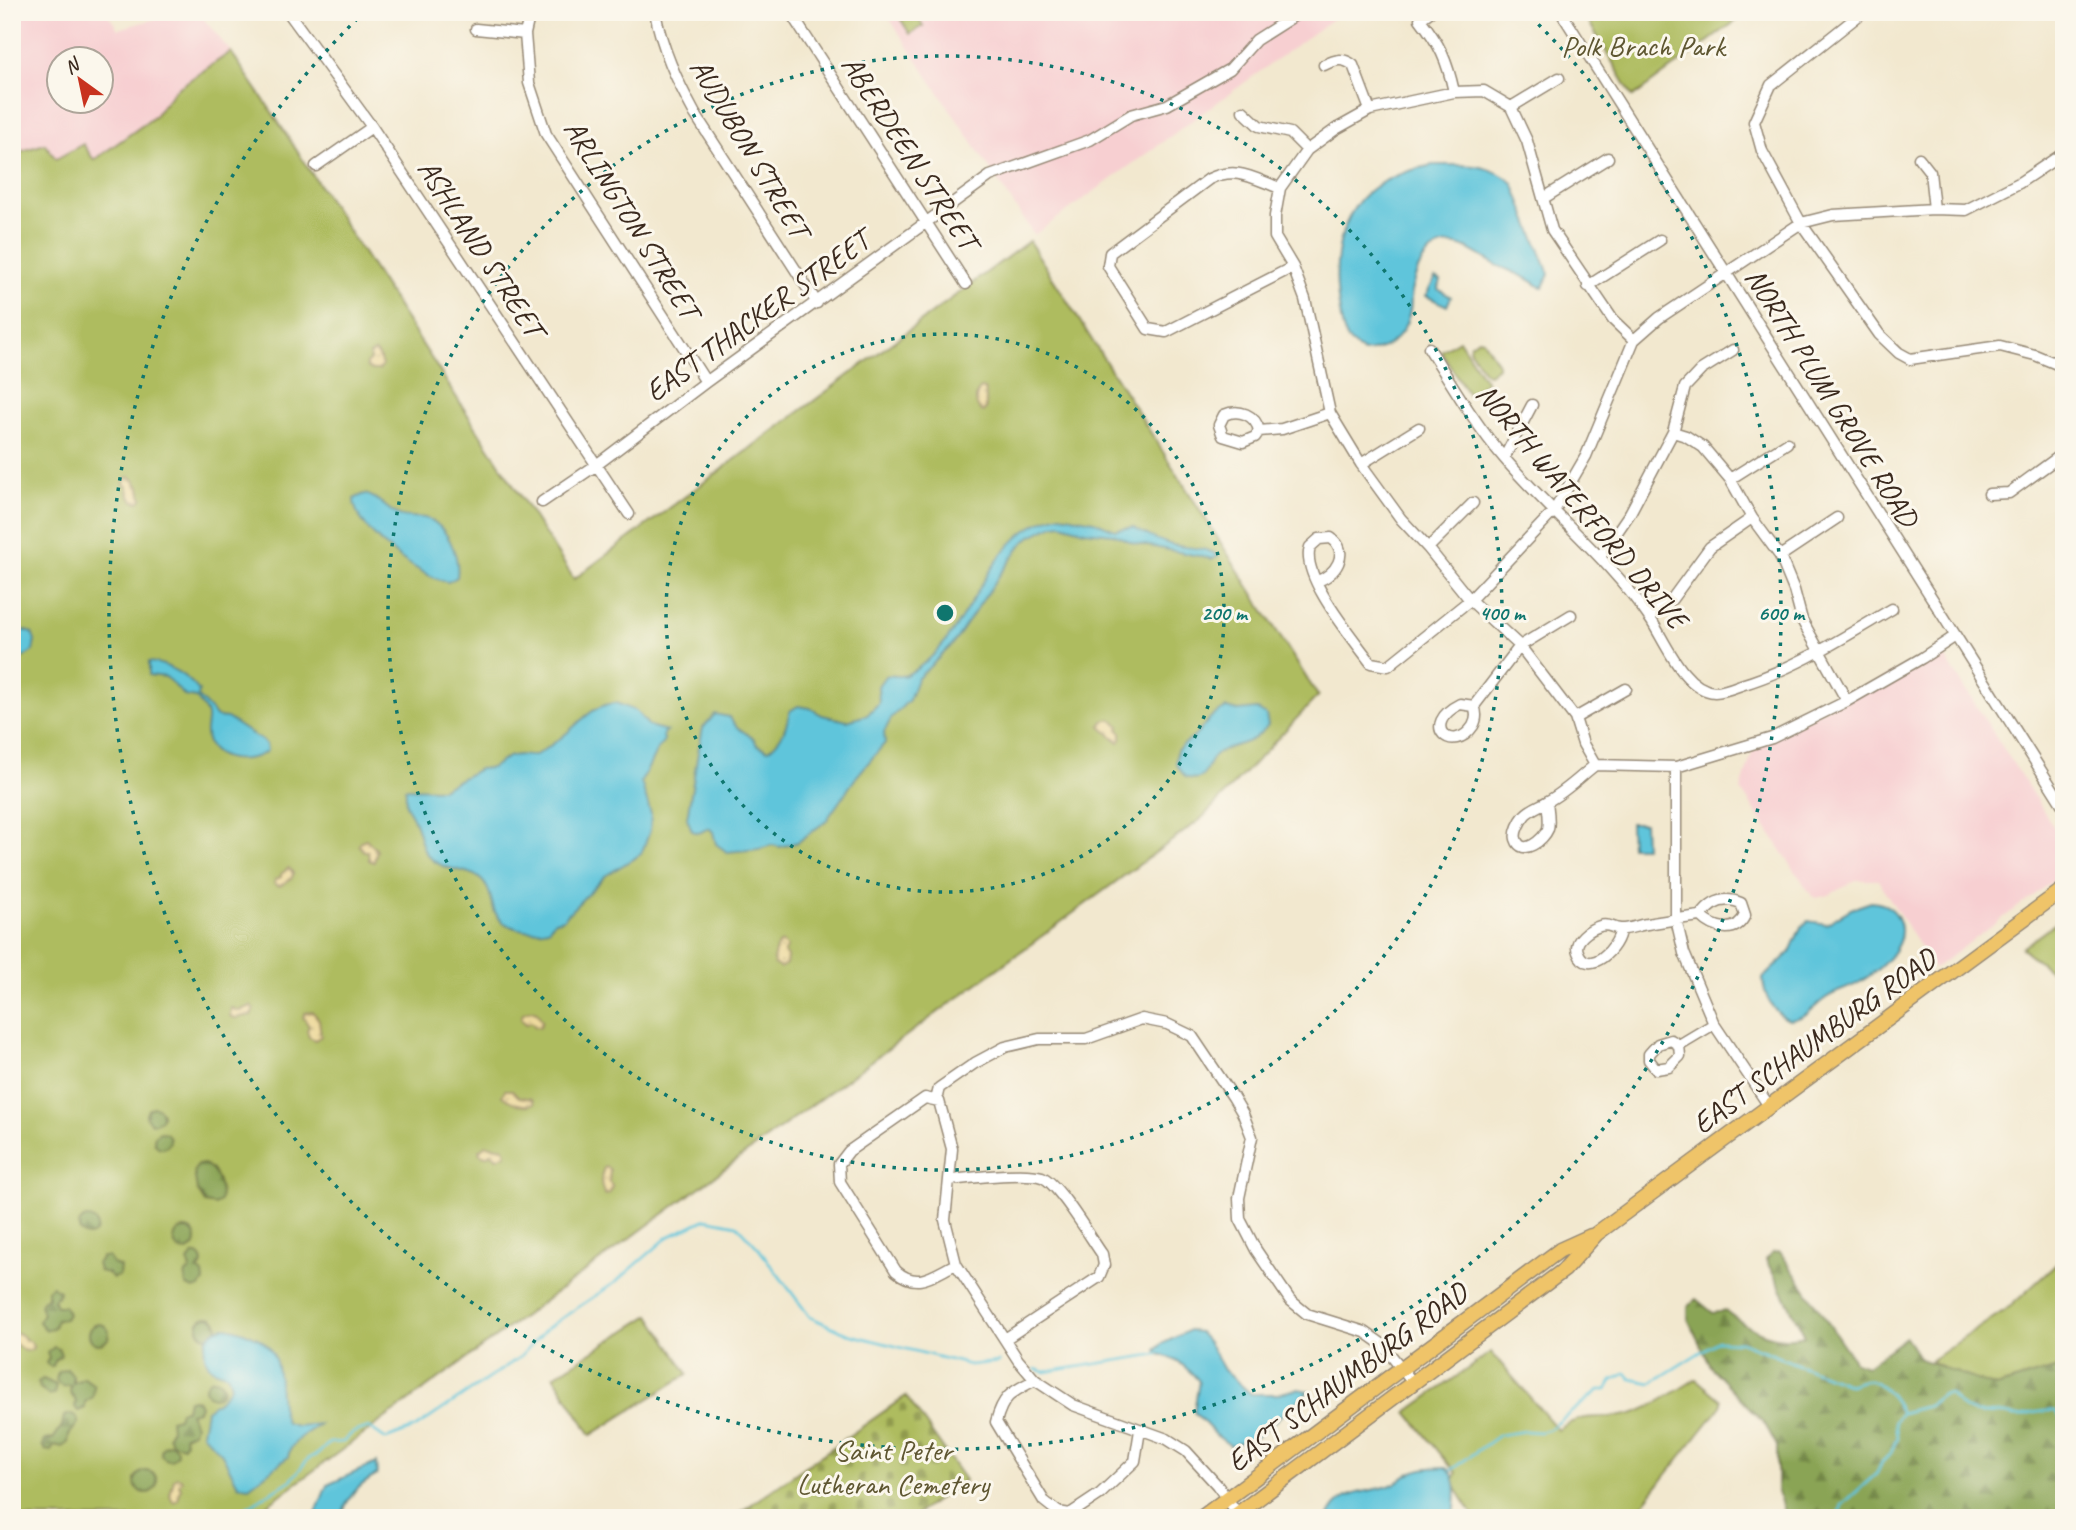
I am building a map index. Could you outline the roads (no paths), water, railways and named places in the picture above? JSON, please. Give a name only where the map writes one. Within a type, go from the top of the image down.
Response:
[{"type":"main road","name":"EAST SCHAUMBURG ROAD","points":[[1237,1516],[1564,1270],[1596,1234],[2064,889]]},
{"type":"main road","name":"EAST SCHAUMBURG ROAD","points":[[1201,1518],[1560,1250],[1596,1234]]},
{"type":"street","name":"ARLINGTON STREET","points":[[530,12],[525,34],[529,83],[546,134],[706,382]]},
{"type":"street","name":"AUDUBON STREET","points":[[655,12],[664,48],[677,82],[817,303]]},
{"type":"street","name":"ABERDEEN STREET","points":[[790,12],[966,284]]},
{"type":"street","name":"EAST THACKER STREET","points":[[542,502],[990,176],[1090,140],[1131,115],[1167,105],[1230,69],[1256,40],[1300,12]]},
{"type":"street","points":[[1430,12],[1420,19],[1438,41],[1448,62],[1454,92]]},
{"type":"street","name":"NORTH PLUM GROVE ROAD","points":[[1561,12],[2064,807]]},
{"type":"street","points":[[1864,12],[1771,85],[1754,122],[1762,151],[1801,223],[1879,334],[1899,353],[1910,359],[2000,346],[2035,355],[2064,367]]},
{"type":"street","points":[[2000,12],[2005,12]]},
{"type":"street","name":"ASHLAND STREET","points":[[293,14],[372,127],[629,514]]},
{"type":"street","points":[[476,29],[525,34]]},
{"type":"street","points":[[1324,65],[1338,59],[1353,65],[1370,110]]},
{"type":"street","points":[[1511,107],[1559,78]]},
{"type":"street","points":[[1595,765],[1583,744],[1575,718],[1520,646],[1470,600],[1401,519],[1361,464],[1330,413],[1305,299],[1293,267],[1275,237],[1275,216],[1280,188],[1307,150],[1336,129],[1370,110],[1454,92],[1484,91],[1511,107],[1527,141],[1552,230],[1613,320],[1634,340]]},
{"type":"street","points":[[1243,111],[1259,126],[1290,133],[1307,150]]},
{"type":"street","points":[[316,166],[372,127]]},
{"type":"street","points":[[1919,158],[1930,172],[1934,209]]},
{"type":"street","points":[[1544,198],[1608,159]]},
{"type":"street","points":[[1317,580],[1319,588],[1371,663],[1388,666],[1470,600],[1554,511],[1586,456],[1634,340],[1659,318],[1801,223],[1833,215],[1934,209],[1966,210],[2062,159]]},
{"type":"street","points":[[1280,188],[1235,172],[1223,172],[1209,179],[1110,253],[1108,266],[1148,329],[1166,332],[1293,267]]},
{"type":"street","points":[[1588,286],[1660,240]]},
{"type":"street","name":"NORTH WATERFORD DRIVE","points":[[1429,348],[1471,415],[1504,458],[1600,557],[1649,617],[1688,680],[1702,689],[1718,692],[1765,678],[1819,652],[1892,609]]},
{"type":"street","points":[[1600,557],[1630,513],[1673,432],[1685,387],[1701,370],[1733,350]]},
{"type":"street","points":[[1504,458],[1532,405]]},
{"type":"street","points":[[1259,431],[1282,429],[1330,413]]},
{"type":"street","points":[[1361,464],[1419,428]]},
{"type":"street","points":[[1673,432],[1686,436],[1703,447],[1730,480],[1752,518],[1780,556],[1794,590],[1802,620],[1847,701]]},
{"type":"street","points":[[1730,480],[1787,443]]},
{"type":"street","points":[[1989,494],[2009,493],[2064,453]]},
{"type":"street","points":[[1428,548],[1474,503]]},
{"type":"street","points":[[1649,617],[1672,599],[1710,547],[1752,518]]},
{"type":"street","points":[[1780,556],[1837,518]]},
{"type":"street","points":[[1474,706],[1520,646],[1571,615]]},
{"type":"street","points":[[1547,802],[1595,765],[1676,767],[1772,738],[1847,701],[1954,637]]},
{"type":"street","points":[[1575,718],[1626,689]]},
{"type":"street","points":[[1676,767],[1676,919],[1684,953],[1714,1024],[1769,1106]]},
{"type":"street","points":[[1620,929],[1701,916]]},
{"type":"street","points":[[1237,1516],[1227,1499],[1186,1451],[1167,1439],[1073,1405],[1035,1380],[1018,1360],[956,1265],[945,1220],[952,1149],[938,1100],[939,1088],[975,1063],[1005,1047],[1028,1041],[1086,1038],[1142,1019],[1167,1024],[1192,1036],[1233,1097],[1252,1136],[1239,1198],[1240,1219],[1256,1250],[1290,1300],[1307,1314],[1366,1332],[1382,1344],[1413,1382]]},
{"type":"street","points":[[1679,1045],[1714,1024]]},
{"type":"street","points":[[938,1100],[925,1098],[849,1151],[839,1164],[840,1182],[896,1270],[906,1279],[918,1282],[956,1265]]},
{"type":"street","points":[[950,1180],[1027,1175],[1043,1177],[1056,1188],[1102,1254],[1104,1265],[1099,1277],[1006,1339]]},
{"type":"street","points":[[1035,1380],[1007,1395],[996,1422],[1044,1501],[1058,1512],[1070,1514],[1100,1494],[1135,1461],[1140,1430]]},
{"type":"water","points":[[1433,165],[1485,168],[1513,183],[1549,274],[1543,287],[1539,286],[1466,248],[1448,244],[1439,246],[1426,256],[1417,271],[1410,312],[1398,337],[1379,349],[1363,352],[1345,335],[1338,298],[1338,253],[1346,225],[1361,199],[1376,186],[1404,173]]},
{"type":"water","points":[[1435,278],[1441,281],[1438,289],[1451,297],[1447,306],[1426,296]]},
{"type":"water","points":[[364,494],[400,516],[425,518],[440,527],[454,551],[457,577],[448,582],[436,579],[390,550],[364,524],[357,511],[354,499]]},
{"type":"water","points":[[1061,515],[1094,521],[1115,530],[1133,527],[1169,544],[1202,549],[1219,556],[1213,559],[1134,543],[1113,534],[1085,531],[1062,524],[1031,536],[1001,573],[953,644],[917,679],[909,700],[892,717],[884,732],[885,743],[857,776],[826,821],[798,842],[780,847],[772,845],[727,852],[716,844],[709,828],[699,833],[692,831],[687,818],[698,752],[703,728],[715,714],[729,717],[737,727],[754,739],[757,745],[768,750],[780,737],[790,711],[798,706],[847,721],[867,715],[879,703],[878,686],[885,676],[906,675],[929,659],[948,638],[995,564],[1013,542],[1034,525]]},
{"type":"water","points":[[12,626],[32,633],[35,641],[33,651],[12,665]]},
{"type":"water","points":[[149,662],[163,665],[184,676],[195,686],[199,691],[198,697],[217,717],[227,718],[261,740],[266,744],[267,751],[244,759],[219,755],[208,743],[207,716],[203,707],[196,698],[185,696],[166,677],[149,675]]},
{"type":"water","points":[[616,703],[636,711],[649,726],[667,731],[663,733],[664,741],[641,782],[651,814],[650,831],[641,854],[605,876],[563,919],[555,921],[548,929],[518,929],[504,923],[495,912],[488,890],[479,878],[471,873],[443,866],[429,857],[407,806],[405,788],[441,789],[479,769],[491,768],[508,757],[534,756],[558,741],[591,712]]},
{"type":"water","points":[[1226,708],[1239,711],[1256,709],[1266,715],[1268,725],[1255,738],[1216,754],[1203,776],[1193,779],[1185,777],[1176,764],[1177,750],[1196,735],[1211,717]]},
{"type":"water","points":[[1630,823],[1644,823],[1645,847],[1631,847]]},
{"type":"water","points":[[1871,902],[1889,908],[1900,923],[1899,941],[1889,957],[1867,977],[1821,1001],[1801,1017],[1789,1020],[1778,1013],[1767,997],[1763,978],[1790,952],[1801,927],[1808,921],[1826,924],[1851,909]]},
{"type":"water","points":[[224,1327],[251,1335],[271,1351],[276,1362],[286,1423],[297,1426],[320,1424],[296,1441],[288,1457],[249,1487],[238,1485],[222,1454],[202,1433],[206,1410],[222,1398],[231,1386],[228,1375],[212,1369],[205,1357],[205,1344],[211,1334]]},
{"type":"water","points":[[1188,1331],[1199,1332],[1224,1370],[1251,1394],[1277,1394],[1298,1389],[1309,1391],[1256,1437],[1231,1446],[1194,1412],[1199,1381],[1181,1364],[1158,1354],[1156,1350]]},
{"type":"water","points":[[376,1463],[377,1475],[354,1492],[346,1504],[342,1518],[314,1518],[327,1485]]},
{"type":"water","points":[[1446,1467],[1455,1484],[1454,1518],[1328,1518],[1346,1497],[1389,1486],[1417,1470]]},
{"type":"waterway","points":[[230,1518],[291,1480],[309,1458],[318,1454],[329,1443],[343,1442],[352,1433],[369,1427],[386,1439],[415,1428],[520,1357],[547,1328],[616,1282],[668,1237],[706,1219],[737,1225],[759,1249],[810,1317],[848,1334],[970,1365],[999,1362]]},
{"type":"waterway","points":[[1451,1470],[1499,1435],[1550,1429],[1599,1390],[1607,1390],[1612,1381],[1626,1373],[1631,1379],[1651,1383],[1718,1341],[1741,1342],[1850,1385],[1866,1380],[1873,1381],[1888,1392],[1901,1413]]},
{"type":"waterway","points":[[1035,1369],[1045,1372],[1158,1354]]},
{"type":"waterway","points":[[1838,1518],[1842,1505],[1877,1473],[1882,1462],[1891,1453],[1897,1437],[1895,1421],[1901,1413],[1928,1406],[1943,1394],[1950,1394],[1964,1408],[1974,1413],[2020,1416],[2055,1411],[2064,1421]]},
{"type":"park label","name":"Polk Brach Park","points":[[1643,46]]},
{"type":"park label","name":"Saint Peter Lutheran Cemetery","points":[[893,1467]]}]
